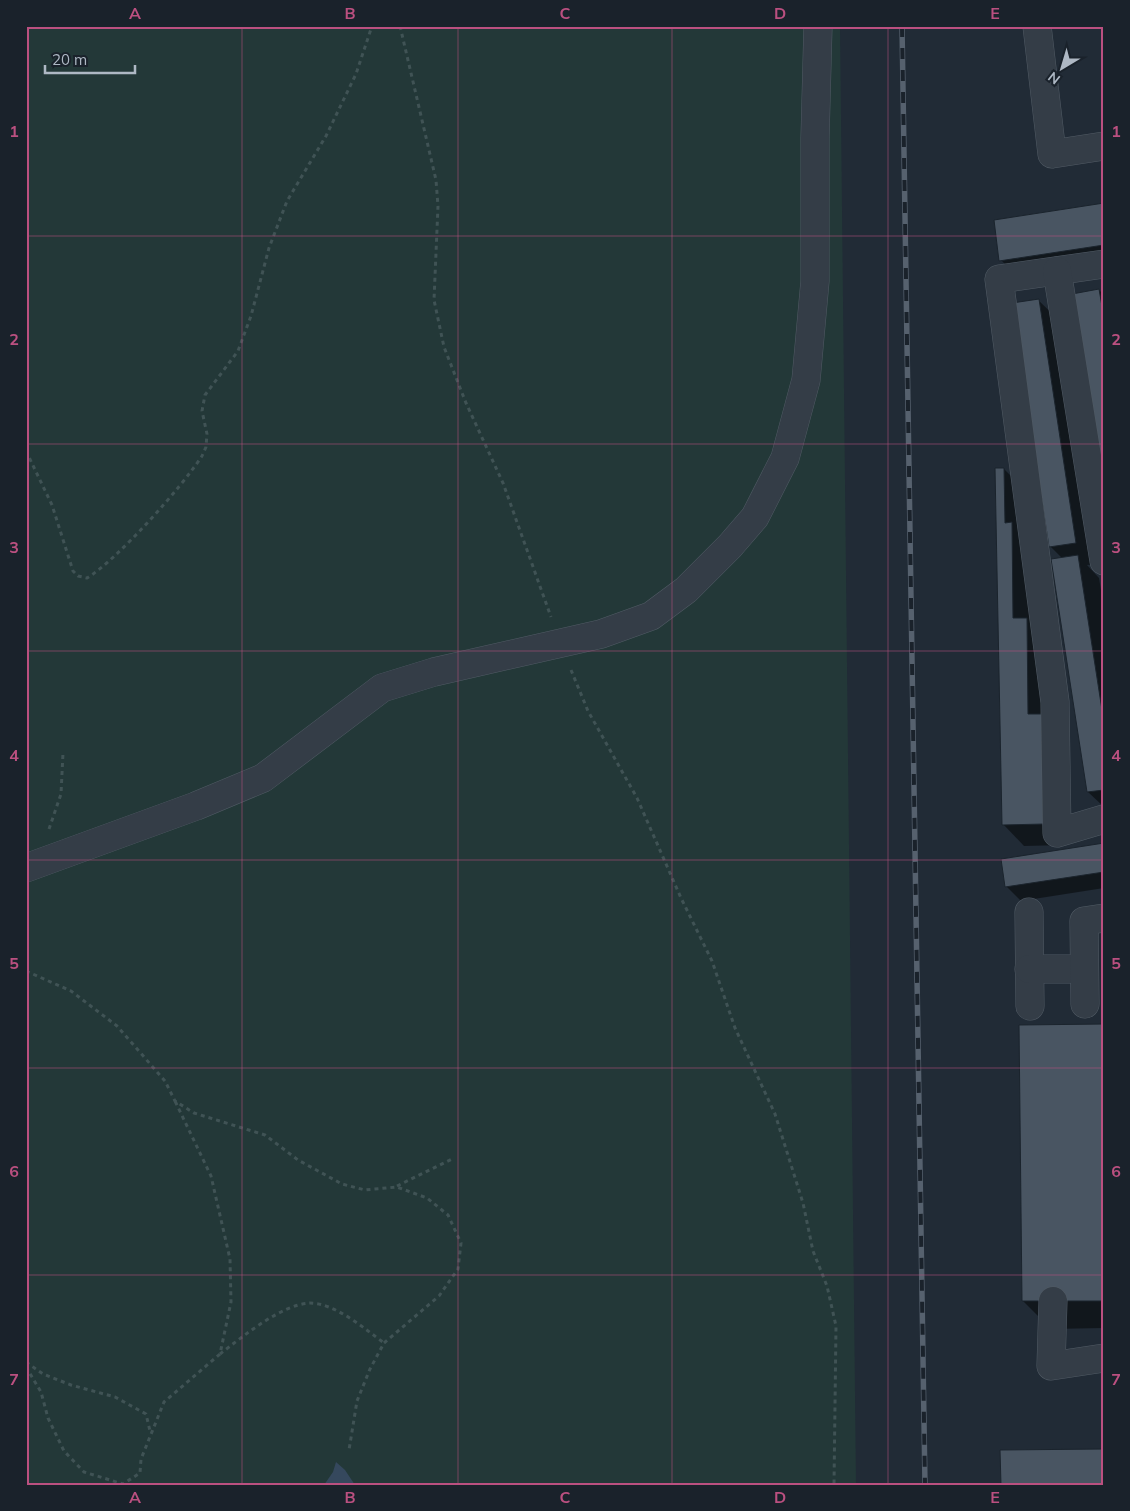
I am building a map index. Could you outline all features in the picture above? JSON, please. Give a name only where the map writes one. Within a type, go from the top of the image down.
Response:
[{"type":"lane","points":[[31,866],[196,806],[263,778],[382,688],[434,672],[601,634],[651,616],[686,590],[754,518],[785,458],[806,380],[815,281],[818,26]]},
{"type":"lane","points":[[1037,26],[1052,154],[1104,146]]},
{"type":"lane","points":[[1104,264],[999,279],[1055,702],[1057,832],[1104,820]]},
{"type":"lane","points":[[1057,271],[1104,561]]},
{"type":"lane","points":[[1029,912],[1030,1006]]},
{"type":"lane","points":[[1085,1004],[1084,921],[1104,918]]},
{"type":"lane","points":[[1029,969],[1084,969]]},
{"type":"lane","points":[[1053,1301],[1051,1366],[1104,1358]]},
{"type":"path","points":[[26,451],[52,505],[73,571],[78,576],[87,578],[106,564],[146,523],[202,456],[206,446],[207,434],[202,410],[205,395],[238,351],[251,316],[269,248],[287,201],[326,136],[356,74],[372,26]]},
{"type":"path","points":[[400,26],[436,180],[438,206],[434,300],[444,347],[466,403],[503,483],[560,642],[588,711],[638,798],[674,882],[712,961],[735,1028],[775,1114],[803,1202],[813,1251],[827,1286],[836,1326],[834,1485]]},
{"type":"path","points":[[31,866],[61,794],[63,753]]},
{"type":"path","points":[[26,971],[71,991],[117,1026],[165,1081],[175,1100],[211,1176],[230,1259],[232,1302],[220,1354]]},
{"type":"path","points":[[175,1100],[194,1113],[265,1135],[298,1160],[342,1184],[365,1190],[397,1187],[452,1159]]},
{"type":"path","points":[[349,1450],[357,1401],[370,1369],[384,1344],[439,1296],[458,1269],[461,1243],[448,1215],[427,1198],[397,1187]]},
{"type":"path","points":[[26,1367],[41,1392],[48,1418],[64,1452],[84,1472],[123,1484],[140,1473],[141,1459],[150,1431],[164,1402],[248,1332],[290,1308],[310,1303],[339,1312],[384,1344]]},
{"type":"path","points":[[26,1362],[43,1374],[71,1385],[115,1396],[146,1414],[150,1431]]},
{"type":"green space","points":[[26,26],[840,26],[856,1485],[26,1485]]},
{"type":"water","points":[[336,1462],[345,1470],[355,1485],[324,1485],[333,1472]]},
{"type":"building","points":[[1104,203],[1104,245],[999,261],[994,220]]},
{"type":"building","points":[[1099,289],[1104,318],[1104,499],[1072,294]]},
{"type":"building","points":[[1039,299],[1076,543],[1049,547],[1012,303]]},
{"type":"building","points":[[995,468],[1004,468],[1005,523],[1012,522],[1013,618],[1027,618],[1028,714],[1042,714],[1045,824],[1002,825]]},
{"type":"building","points":[[1078,555],[1104,723],[1104,790],[1087,792],[1051,559]]},
{"type":"building","points":[[1104,843],[1104,872],[1005,887],[1001,859]]},
{"type":"building","points":[[1104,1024],[1104,1301],[1022,1301],[1019,1025]]},
{"type":"building","points":[[1104,1449],[1104,1485],[1001,1485],[1000,1450]]},
{"type":"railway","points":[[902,26],[925,1485]]}]
